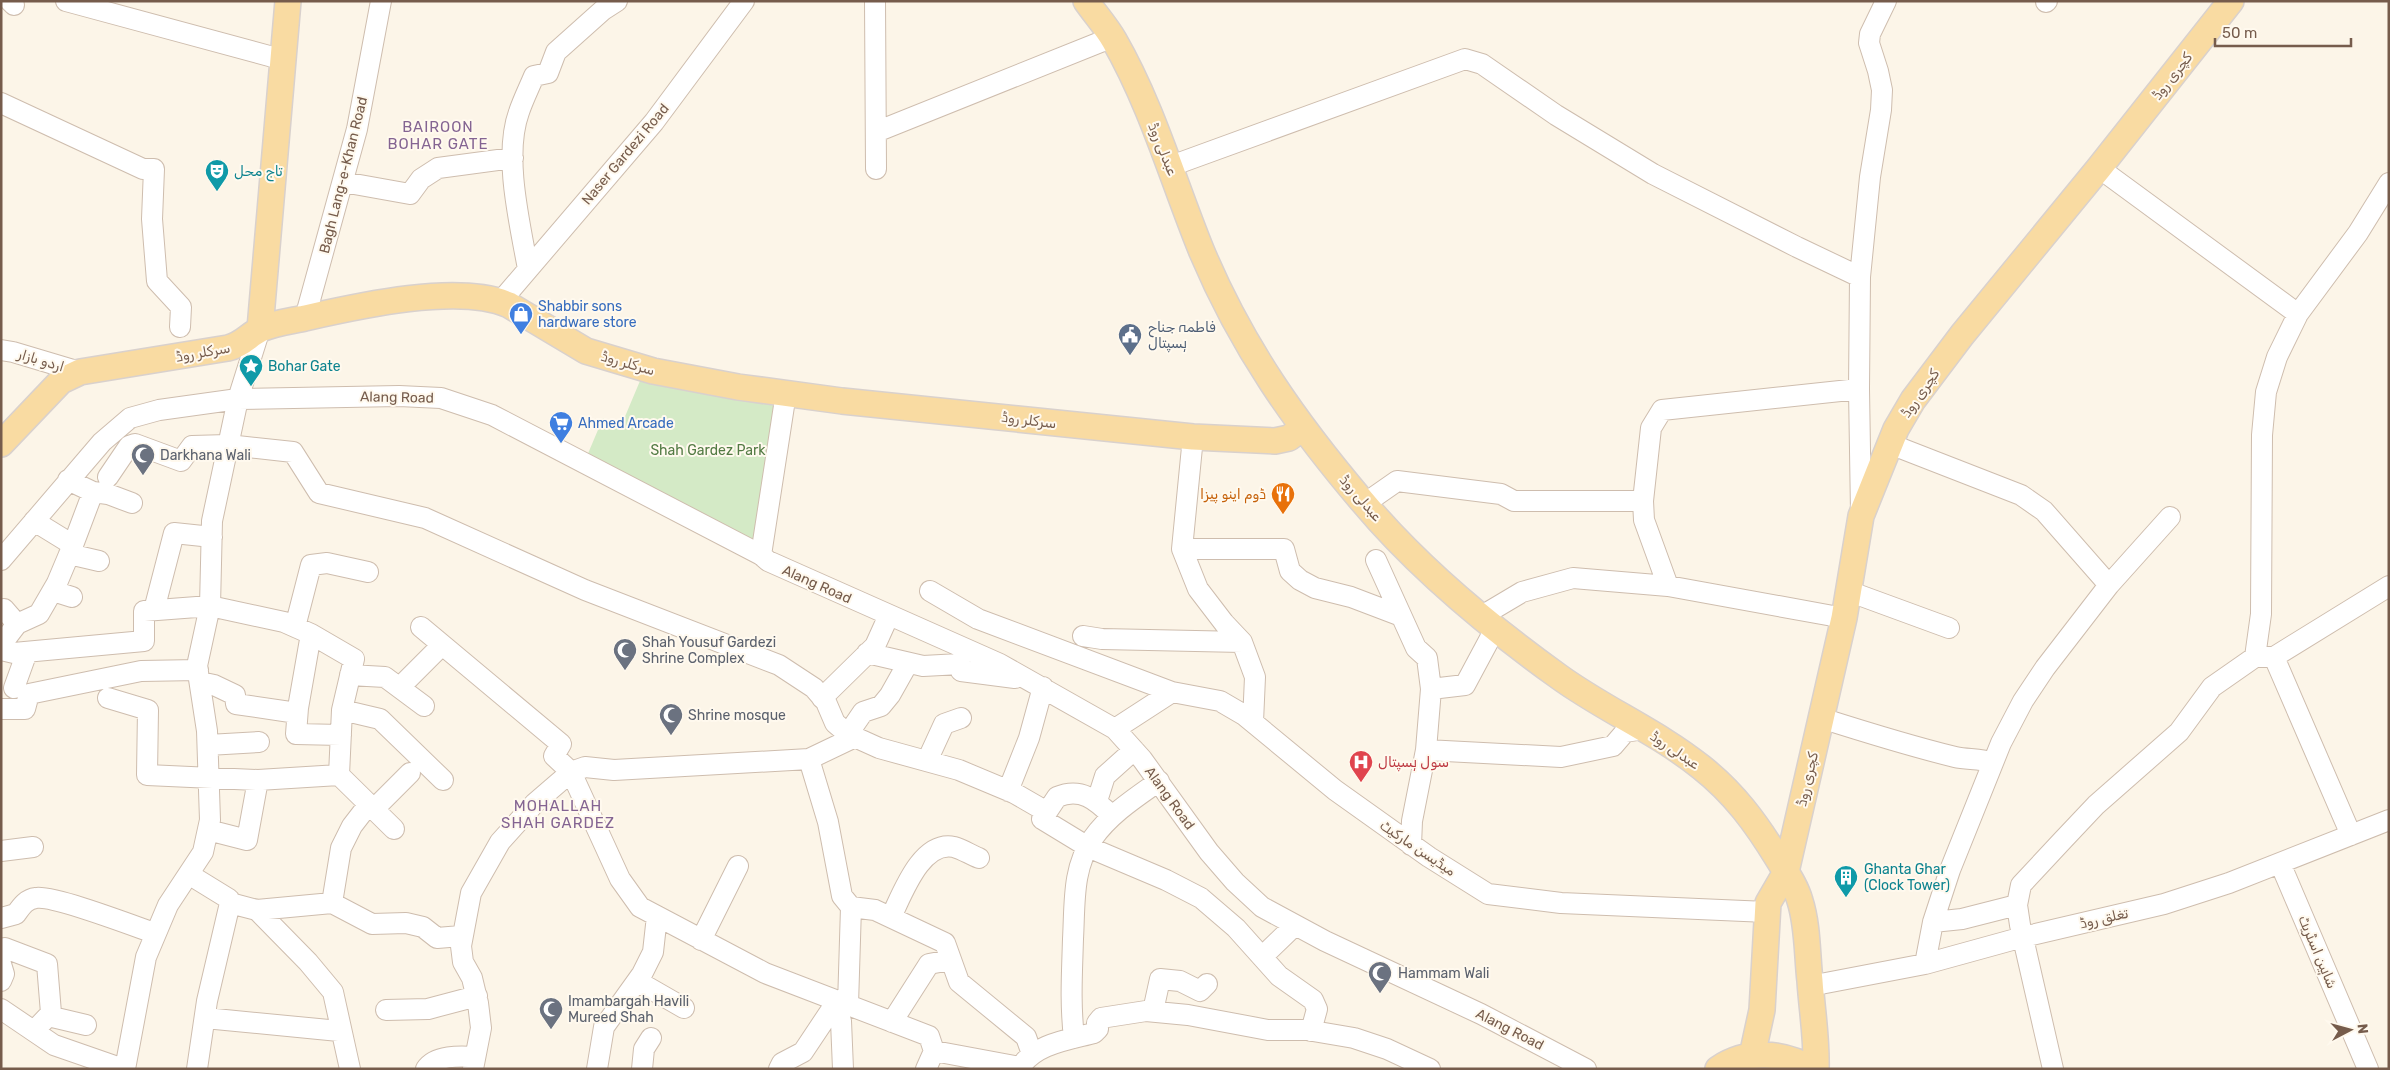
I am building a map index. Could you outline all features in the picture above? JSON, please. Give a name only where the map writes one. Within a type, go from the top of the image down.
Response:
[{"type":"main road","points":[[260,329],[288,1]]},
{"type":"main road","name":"عبدلی روڈ","points":[[1086,1],[1113,37],[1132,76],[1171,166],[1202,251],[1230,313],[1264,374],[1302,428],[1364,504],[1428,571],[1488,623],[1560,678],[1644,729],[1699,766],[1734,795],[1757,825],[1786,872],[1800,900],[1817,1040],[1816,1069]]},
{"type":"main road","name":"کچری روڈ","points":[[1786,872],[1844,618],[1861,516],[1890,444],[1913,400],[1962,335],[2099,168],[2231,1]]},
{"type":"main road","name":"سرکلر روڈ","points":[[1,444],[62,381],[80,372],[228,348],[241,344],[260,329],[338,310],[416,299],[462,296],[501,301],[586,351],[653,371],[786,393],[1193,437],[1275,441],[1289,438],[1302,428]]},
{"type":"main road","points":[[1752,1056],[1762,1010],[1767,912],[1774,892],[1786,872]]},
{"type":"main road","points":[[1718,1069],[1738,1059],[1769,1054],[1785,1057],[1810,1069]]},
{"type":"street","points":[[66,1],[284,60]]},
{"type":"street","name":"Bagh Lang-e-Khan Road","points":[[305,318],[357,128],[381,1]]},
{"type":"street","points":[[528,269],[515,193],[513,158],[518,113],[534,76],[548,73],[556,52],[603,10],[617,1]]},
{"type":"street","name":"Naser Gardezi Road","points":[[501,301],[654,122],[744,1]]},
{"type":"street","points":[[875,1],[876,169]]},
{"type":"street","points":[[1861,516],[1860,277],[1870,177],[1881,110],[1882,90],[1868,43],[1870,34],[1886,1]]},
{"type":"street","points":[[876,132],[1113,37]]},
{"type":"street","points":[[1171,166],[1465,59],[1482,64],[1556,115],[1653,174],[1797,248],[1860,277]]},
{"type":"street","points":[[1,103],[143,169],[154,169],[152,219],[158,281],[181,307],[180,327]]},
{"type":"street","points":[[342,182],[410,194],[421,179],[438,168],[513,158]]},
{"type":"street","points":[[2099,168],[2298,314]]},
{"type":"street","points":[[2351,835],[2265,657],[2261,614],[2262,435],[2266,392],[2277,357],[2298,314],[2358,234],[2389,183]]},
{"type":"street","points":[[1,1009],[54,1045],[84,1062],[124,1069],[146,957],[154,934],[168,905],[190,875],[203,852],[208,830],[210,777],[199,676],[210,606],[212,521],[238,399],[260,329]]},
{"type":"street","name":"اردو بازار","points":[[1,350],[80,372]]},
{"type":"street","points":[[1668,586],[1644,520],[1643,501],[1652,428],[1662,410],[1859,389]]},
{"type":"street","points":[[761,555],[786,393]]},
{"type":"street","name":"Alang Road","points":[[1,560],[102,442],[130,418],[159,410],[238,399],[399,396],[441,398],[492,415],[761,555],[777,566],[1000,664],[1115,729],[1159,781],[1209,852],[1235,882],[1262,907],[1325,941],[1481,1014],[1586,1069]]},
{"type":"street","points":[[1193,437],[1182,549],[1198,589],[1224,623],[1242,642],[1255,677],[1253,722]]},
{"type":"street","points":[[108,477],[129,446],[135,444],[181,461],[192,446],[228,445],[292,452],[319,493],[425,518],[586,590],[778,665],[814,688],[822,698],[835,723],[852,736],[879,748],[959,770],[1008,791],[1047,812]]},
{"type":"street","points":[[1890,444],[2021,495],[2044,511],[2109,585]]},
{"type":"street","points":[[68,480],[94,492],[108,494],[132,503]]},
{"type":"street","points":[[1364,504],[1397,481],[1501,494],[1514,501],[1643,501]]},
{"type":"street","points":[[1,645],[17,624],[39,614],[53,591],[94,492]]},
{"type":"street","points":[[1925,964],[1933,922],[1950,870],[2001,742],[2023,701],[2045,668],[2109,585],[2170,517]]},
{"type":"street","points":[[34,521],[71,550],[98,561]]},
{"type":"street","points":[[154,610],[174,533],[212,537]]},
{"type":"street","points":[[1182,549],[1284,549],[1290,572],[1300,580],[1315,588],[1351,597],[1401,616]]},
{"type":"street","points":[[1376,560],[1416,648],[1427,658],[1431,689],[1426,750],[1412,821],[1411,845]]},
{"type":"street","points":[[341,735],[296,734],[303,631],[311,564],[327,563],[368,572]]},
{"type":"street","points":[[1431,689],[1465,685],[1488,623],[1522,592],[1574,578],[1668,586],[1844,618]]},
{"type":"street","points":[[2053,1069],[2017,905],[2021,885],[2096,805],[2179,732],[2212,687],[2389,586]]},
{"type":"street","points":[[53,591],[72,597]]},
{"type":"street","name":"میڈیسن مارکیٹ","points":[[930,591],[978,619],[1172,692],[1220,701],[1253,722],[1335,790],[1411,845],[1488,894],[1561,903],[1767,912]]},
{"type":"street","points":[[1848,591],[1949,628]]},
{"type":"street","points":[[1,650],[14,653],[144,641],[144,611],[154,610],[210,606],[284,622],[354,659],[342,710],[339,774],[394,829]]},
{"type":"street","points":[[1,612],[4,609],[17,624]]},
{"type":"street","points":[[822,698],[875,646],[889,616]]},
{"type":"street","points":[[421,627],[561,744],[554,756],[571,772],[620,879],[640,907],[765,973],[840,1005],[929,1036],[930,1060],[1024,1063],[1041,1048],[1094,1034],[1098,1029],[1097,1023],[1101,1018],[1153,1012],[1188,1015],[1268,1030],[1311,1031],[1354,1038],[1387,1049],[1430,1069]]},
{"type":"street","points":[[1083,636],[1102,639],[1242,642]]},
{"type":"street","points":[[400,687],[442,645]]},
{"type":"street","points":[[14,688],[27,652]]},
{"type":"street","points":[[868,653],[923,666],[960,664],[961,670],[1037,684],[1030,738],[1008,791]]},
{"type":"street","points":[[426,1069],[428,1065],[442,1059],[459,1056],[474,1063],[481,1028],[472,978],[463,962],[461,936],[471,893],[500,842],[535,803],[571,772],[585,767],[614,770],[809,759],[852,736],[863,712],[868,709],[874,710],[886,700],[899,682],[908,663]]},
{"type":"street","points":[[1,709],[25,709],[29,694],[141,671],[199,676],[235,695],[236,704],[297,713]]},
{"type":"street","points":[[350,675],[386,677],[424,706]]},
{"type":"street","points":[[1115,729],[1172,692]]},
{"type":"street","points":[[108,698],[148,710],[147,775],[258,780],[339,774]]},
{"type":"street","points":[[342,710],[380,719],[443,780]]},
{"type":"street","points":[[927,761],[944,724],[961,718]]},
{"type":"street","points":[[1820,718],[1958,758],[1979,758],[1993,763]]},
{"type":"street","points":[[1426,750],[1561,757],[1613,746],[1625,732],[1644,729]]},
{"type":"street","points":[[208,745],[258,742]]},
{"type":"street","points":[[1097,801],[1105,776],[1134,750]]},
{"type":"street","points":[[809,759],[828,822],[842,896],[851,907],[875,910],[945,944],[959,982],[1026,1037],[1024,1063]]},
{"type":"street","points":[[332,903],[341,848],[352,826],[371,806],[410,773]]},
{"type":"street","points":[[208,830],[247,840],[258,780]]},
{"type":"street","points":[[1074,1038],[1070,995],[1076,881],[1088,847],[1112,816],[1159,781]]},
{"type":"street","points":[[1112,816],[1097,801],[1084,794],[1064,794],[1057,797],[1042,819],[1088,847],[1166,880],[1201,898],[1236,928],[1279,976],[1313,1000],[1317,1009],[1311,1031]]},
{"type":"street","name":"تغلق روڈ","points":[[1810,986],[1925,964],[2023,937],[2164,904],[2230,883],[2389,820]]},
{"type":"street","points":[[891,917],[919,862],[937,849],[953,846],[979,858]]},
{"type":"street","points":[[1,852],[33,847]]},
{"type":"street","name":"شاہین اسٹریٹ","points":[[2280,863],[2368,1069]]},
{"type":"street","points":[[702,940],[738,866]]},
{"type":"street","points":[[190,875],[229,899],[230,903],[196,1069]]},
{"type":"street","points":[[1,981],[4,974],[2,958],[9,916],[23,904],[36,898],[46,899],[154,934]]},
{"type":"street","points":[[230,903],[257,910],[332,903],[372,924],[406,922],[423,927],[437,938],[461,936]]},
{"type":"street","points":[[1933,922],[1962,919],[2017,905]]},
{"type":"street","points":[[843,1069],[840,1005],[851,907]]},
{"type":"street","points":[[257,910],[308,962],[333,992],[340,1031],[350,1069]]},
{"type":"street","points":[[597,1069],[604,1027],[637,981],[653,952],[657,916]]},
{"type":"street","points":[[1262,957],[1295,925]]},
{"type":"street","points":[[2,958],[47,964],[51,1013],[34,1031]]},
{"type":"street","points":[[892,1022],[929,964],[950,960]]},
{"type":"street","points":[[1153,1012],[1160,979],[1180,981],[1200,991],[1207,984]]},
{"type":"street","points":[[637,981],[684,1008]]},
{"type":"street","points":[[386,1010],[428,1009],[476,996]]},
{"type":"street","points":[[779,1069],[782,1062],[803,1052],[840,1005]]},
{"type":"street","points":[[48,1016],[86,1025]]},
{"type":"street","points":[[205,1018],[340,1031]]},
{"type":"street","points":[[642,1069],[644,1049],[651,1038]]},
{"type":"green space","name":"Shah Gardez Park","points":[[645,369],[786,393],[761,555],[584,463],[603,418],[621,426]]},
{"type":"place","name":"تاج محل","points":[[217,192]]},
{"type":"place","name":"Shabbir sons hardware store","points":[[521,335]]},
{"type":"place","name":"فاطمہ جناح ہسپتال","points":[[1130,356]]},
{"type":"place","name":"Bohar Gate","points":[[251,387]]},
{"type":"place","name":"Ahmed Arcade","points":[[561,444]]},
{"type":"place","name":"Darkhana Wali","points":[[143,476]]},
{"type":"place","name":"ڈوم اینو پیزا","points":[[1283,515]]},
{"type":"place","name":"Shah Yousuf Gardezi Shrine Complex","points":[[625,671]]},
{"type":"place","name":"Shrine mosque","points":[[671,736]]},
{"type":"place","name":"سول ہسپتال","points":[[1361,783]]},
{"type":"place","name":"Ghanta Ghar (Clock Tower)","points":[[1846,898]]},
{"type":"place","name":"Hammam Wali","points":[[1380,994]]},
{"type":"place","name":"Imambargah Havili Mureed Shah","points":[[551,1030]]},
{"type":"district","name":"BAIROON BOHAR GATE","points":[[438,136]]},
{"type":"district","name":"MOHALLAH SHAH GARDEZ","points":[[558,814]]}]
